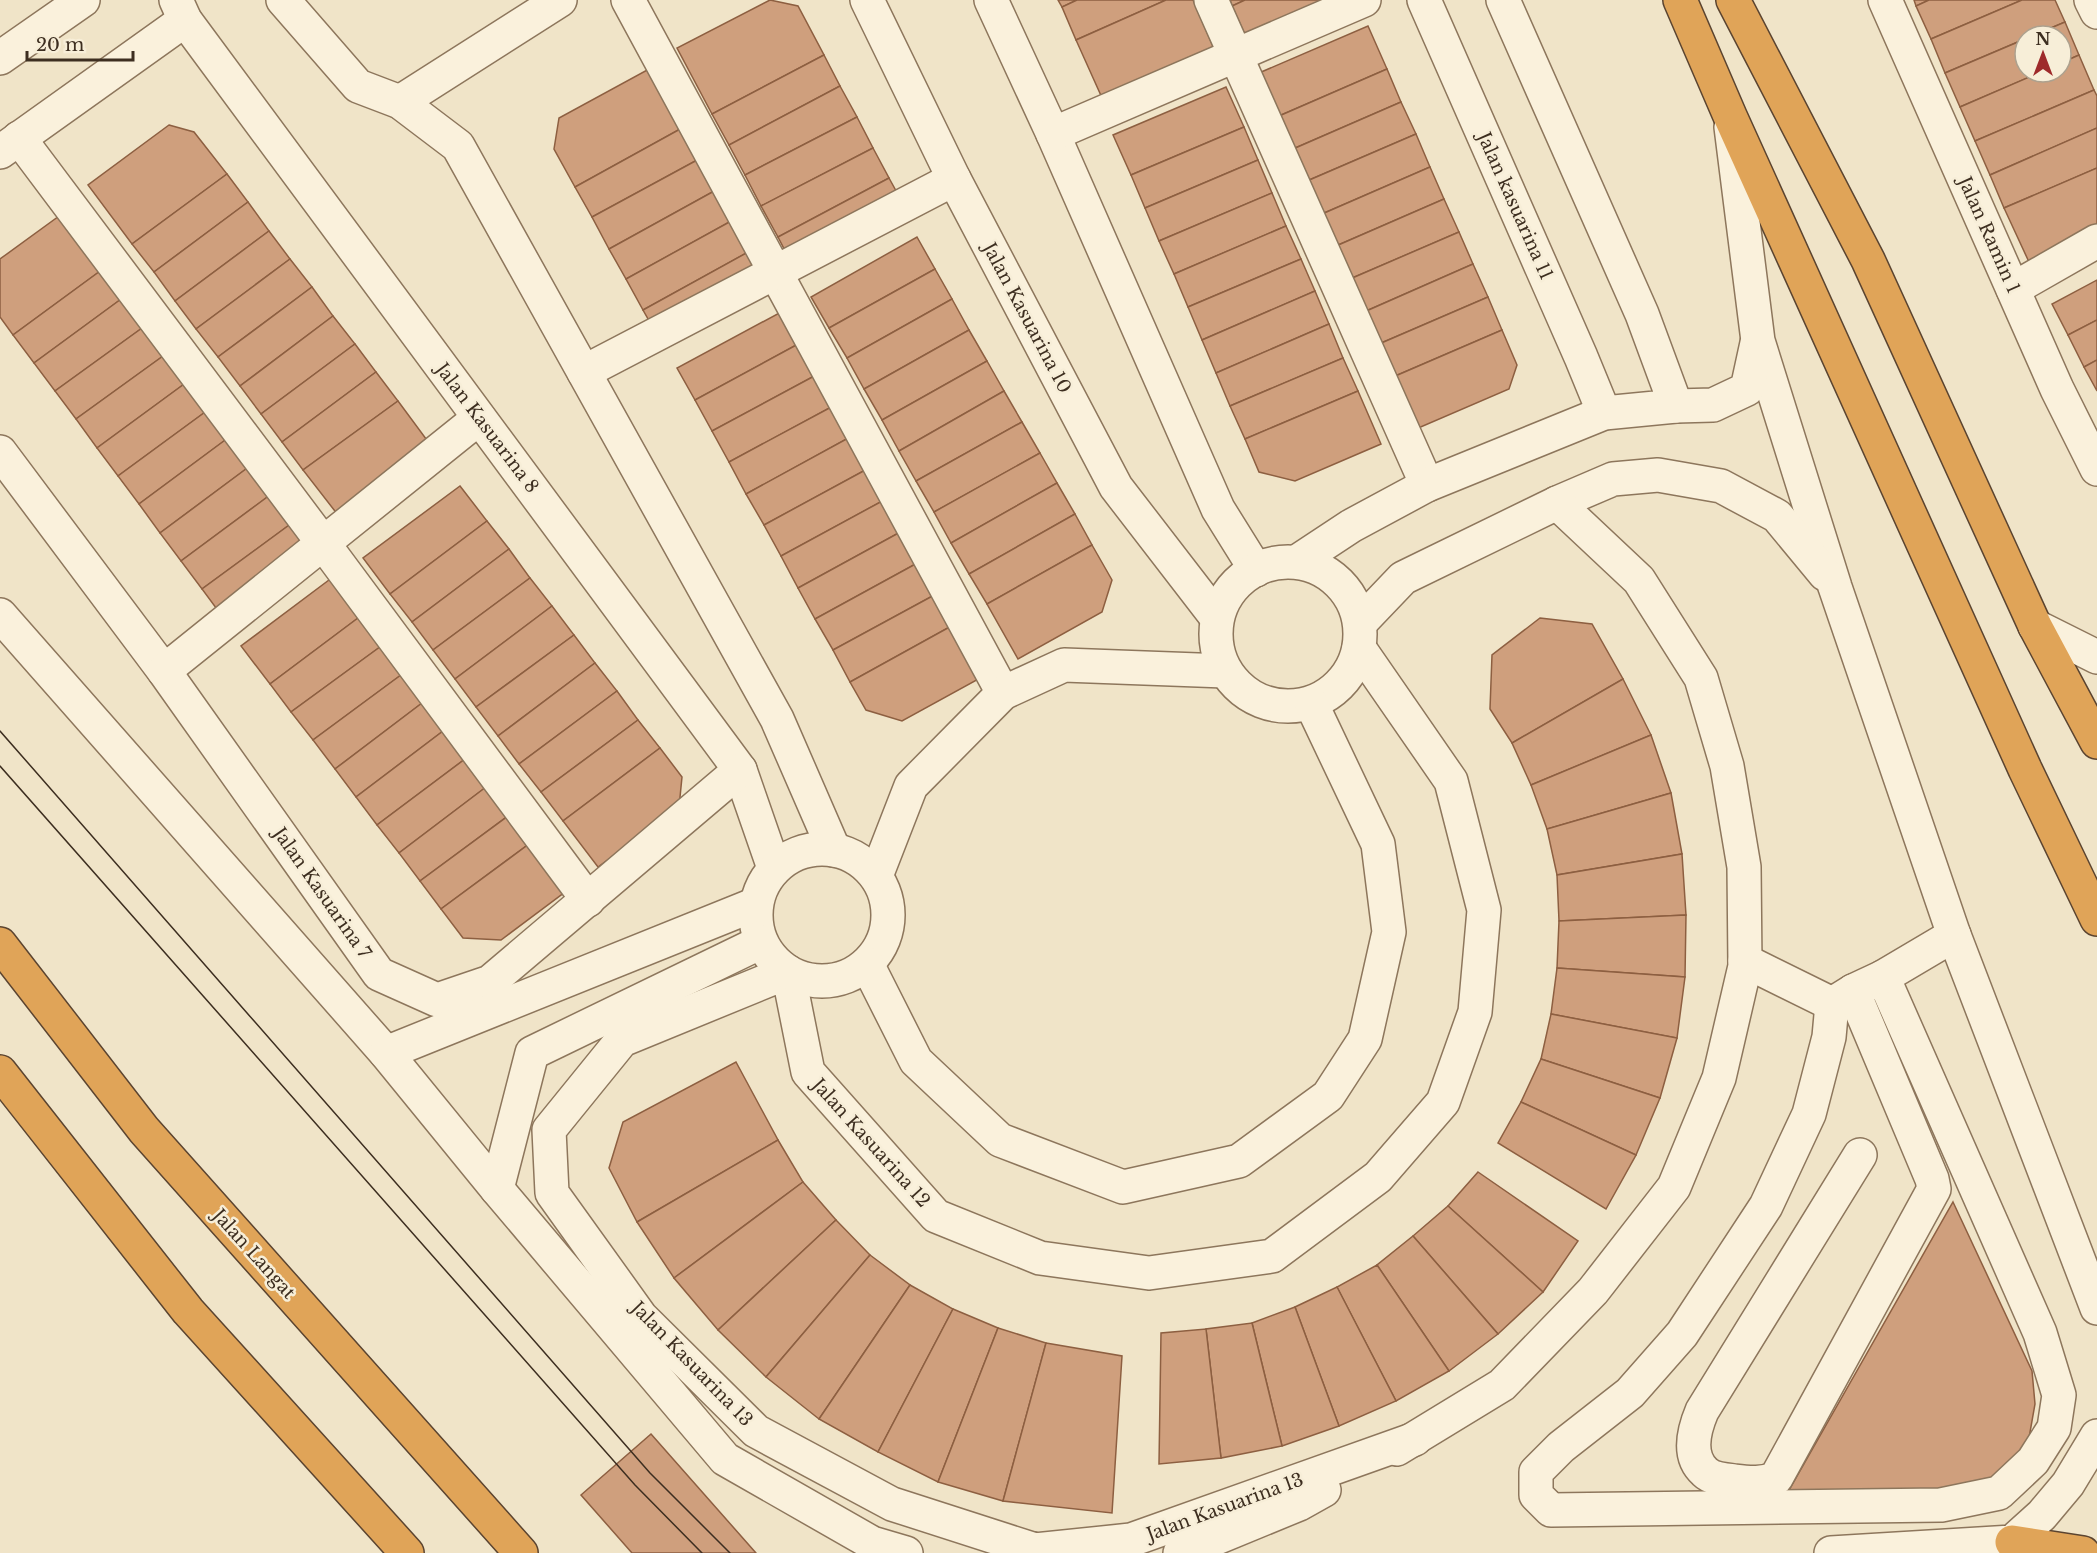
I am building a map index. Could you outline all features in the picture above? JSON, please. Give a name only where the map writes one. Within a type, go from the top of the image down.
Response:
[{"type":"highway","points":[[1680,0],[1730,116],[2025,769],[2097,919]]},
{"type":"highway","points":[[1734,1],[1868,260],[2035,626],[2097,742]]},
{"type":"highway","points":[[0,925],[43,1001]]},
{"type":"highway","name":"Jalan Langat","points":[[0,944],[144,1130],[520,1553]]},
{"type":"highway","points":[[0,1072],[188,1311],[407,1553]]},
{"type":"highway","points":[[2012,1542],[2082,1553]]},
{"type":"street","points":[[0,58],[83,0]]},
{"type":"street","points":[[283,0],[358,86],[400,102],[458,146],[777,719],[834,850]]},
{"type":"street","points":[[400,102],[560,0]]},
{"type":"street","points":[[628,0],[1003,693]]},
{"type":"street","name":"Jalan Kasuarina 10","points":[[867,0],[954,179],[1116,487],[1217,618]]},
{"type":"street","points":[[991,0],[1053,134],[1218,509],[1256,570]]},
{"type":"street","points":[[1211,0],[1427,485]]},
{"type":"street","points":[[1053,134],[1364,0]]},
{"type":"street","name":"Jalan kasuarina 11","points":[[1424,0],[1604,413]]},
{"type":"street","points":[[1503,0],[1642,314],[1676,406]]},
{"type":"street","name":"Jalan Ramin 1","points":[[1885,0],[2057,389],[2097,469]]},
{"type":"street","points":[[2091,0],[2097,12]]},
{"type":"street","points":[[180,10],[9,145],[323,543],[588,900]]},
{"type":"street","name":"Jalan Kasuarina 8","points":[[180,10],[740,770],[774,868]]},
{"type":"street","points":[[1730,116],[1758,341],[1835,587],[1954,935],[2097,1308]]},
{"type":"street","points":[[584,372],[954,179]]},
{"type":"street","points":[[2013,288],[2097,241]]},
{"type":"street","points":[[1298,561],[1327,574],[1342,587],[1354,604],[1359,636],[1352,666],[1342,682],[1328,695],[1311,703],[1286,706],[1262,702],[1241,690],[1225,671],[1218,655],[1215,637],[1217,618],[1225,598],[1238,581],[1256,570],[1273,564],[1298,561],[1351,526],[1427,485],[1604,413],[1713,405],[1747,389],[1758,341]]},
{"type":"street","points":[[164,671],[479,418]]},
{"type":"street","name":"Jalan Kasuarina 7","points":[[0,452],[164,671],[379,974],[437,1000],[490,982],[740,770]]},
{"type":"street","points":[[1359,636],[1403,578],[1557,503],[1613,479],[1658,475],[1721,486],[1777,516],[1835,587]]},
{"type":"street","name":"Jalan Kasuarina 13","points":[[1180,1553],[1299,1504],[1415,1439],[1502,1386],[1593,1291],[1674,1186],[1719,1078],[1745,961],[1742,856],[1727,766],[1701,678],[1639,580],[1557,503]]},
{"type":"street","points":[[0,615],[386,1053],[497,1190],[725,1459],[872,1543],[906,1553]]},
{"type":"street","points":[[2035,626],[2097,657]]},
{"type":"street","name":"Jalan Kasuarina 12","points":[[788,972],[808,1072],[936,1216],[1040,1258],[1149,1273],[1272,1256],[1378,1177],[1443,1102],[1475,1012],[1484,910],[1451,781],[1359,636]]},
{"type":"street","points":[[876,876],[911,786],[1003,693],[1065,665],[1225,671]]},
{"type":"street","points":[[867,964],[916,1061],[1000,1140],[1124,1186],[1239,1161],[1328,1096],[1365,1039],[1389,932],[1378,844],[1311,703]]},
{"type":"street","points":[[834,850],[850,854],[876,876],[885,893],[889,912],[887,931],[880,949],[867,964],[850,976],[829,982],[807,981],[788,972],[772,959],[761,942],[755,924],[756,904],[762,884],[774,868],[802,853],[834,850]]},
{"type":"street","points":[[386,1053],[756,904]]},
{"type":"street","points":[[1883,977],[2040,1333],[2059,1395],[2054,1428],[2033,1461],[1999,1494],[1941,1505],[1551,1510],[1536,1495],[1536,1472],[1561,1447],[1630,1393],[1675,1342],[1766,1206],[1809,1114],[1829,1037],[1843,998],[1954,935]]},
{"type":"street","points":[[497,1190],[532,1053],[761,942]]},
{"type":"street","points":[[1745,961],[1843,998],[1932,1179],[1934,1190],[1776,1478],[1768,1482],[1751,1483],[1720,1479],[1705,1474],[1698,1462],[1694,1445],[1695,1429],[1702,1411],[1860,1155]]},
{"type":"street","name":"Jalan Kasuarina 13","points":[[788,972],[622,1040],[549,1130],[552,1193],[641,1317],[756,1431],[892,1504],[1035,1550],[1131,1540],[1415,1439]]},
{"type":"street","points":[[1831,1553],[2012,1542],[2042,1515],[2068,1484],[2097,1436]]},
{"type":"building","points":[[770,0],[798,6],[824,55],[712,114],[677,48]]},
{"type":"building","points":[[1058,0],[1077,0],[1062,7]]},
{"type":"building","points":[[1077,0],[1166,0],[1076,40],[1062,7]]},
{"type":"building","points":[[1166,0],[1193,0],[1215,51],[1103,100],[1076,40]]},
{"type":"building","points":[[1230,0],[1245,0],[1232,6]]},
{"type":"building","points":[[1245,0],[1332,0],[1246,37],[1232,6]]},
{"type":"building","points":[[1914,0],[1929,0],[1916,6]]},
{"type":"building","points":[[1929,0],[2022,0],[1931,39],[1916,6]]},
{"type":"building","points":[[2022,0],[2055,0],[2065,22],[2060,24],[2013,24],[2013,44],[1945,73],[1931,39]]},
{"type":"building","points":[[1368,26],[1387,69],[1279,116],[1259,73]]},
{"type":"building","points":[[2073,41],[2079,55],[2073,58]]},
{"type":"building","points":[[2013,44],[2013,84],[1960,107],[1945,73]]},
{"type":"building","points":[[824,55],[840,86],[729,145],[712,114]]},
{"type":"building","points":[[2079,55],[2094,90],[1975,141],[1960,107],[2013,84],[2073,84],[2073,58]]},
{"type":"building","points":[[649,69],[682,128],[575,187],[554,149],[559,118]]},
{"type":"building","points":[[1387,69],[1401,102],[1293,149],[1279,116]]},
{"type":"building","points":[[840,86],[857,117],[745,175],[729,145]]},
{"type":"building","points":[[1226,87],[1244,127],[1131,175],[1113,135]]},
{"type":"building","points":[[2094,90],[2097,96],[2097,128],[1990,175],[1975,141]]},
{"type":"building","points":[[1401,102],[1416,134],[1307,181],[1293,149]]},
{"type":"building","points":[[857,117],[873,148],[761,206],[745,175]]},
{"type":"building","points":[[169,125],[194,132],[227,174],[132,244],[88,185]]},
{"type":"building","points":[[1244,127],[1258,160],[1145,208],[1131,175]]},
{"type":"building","points":[[682,128],[699,159],[592,217],[575,187]]},
{"type":"building","points":[[2097,128],[2097,168],[2004,208],[1990,175]]},
{"type":"building","points":[[1416,134],[1430,167],[1322,214],[1307,181]]},
{"type":"building","points":[[873,148],[889,178],[778,237],[761,206]]},
{"type":"building","points":[[699,159],[716,190],[609,249],[592,217]]},
{"type":"building","points":[[1258,160],[1272,193],[1159,241],[1145,208]]},
{"type":"building","points":[[1430,167],[1444,199],[1336,246],[1322,214]]},
{"type":"building","points":[[2097,168],[2097,224],[2029,262],[2004,208]]},
{"type":"building","points":[[227,174],[248,202],[154,272],[132,244]]},
{"type":"building","points":[[889,178],[906,209],[794,268],[778,237]]},
{"type":"building","points":[[716,190],[733,220],[626,279],[609,249]]},
{"type":"building","points":[[1272,193],[1286,226],[1174,274],[1159,241]]},
{"type":"building","points":[[1444,199],[1459,232],[1350,279],[1336,246]]},
{"type":"building","points":[[248,202],[269,231],[175,301],[154,272]]},
{"type":"building","points":[[66,211],[107,266],[13,335],[0,317],[0,259]]},
{"type":"building","points":[[733,220],[750,251],[643,310],[626,279]]},
{"type":"building","points":[[1286,226],[1301,259],[1188,307],[1174,274]]},
{"type":"building","points":[[269,231],[290,259],[196,329],[175,301]]},
{"type":"building","points":[[1459,232],[1473,264],[1364,312],[1350,279]]},
{"type":"building","points":[[917,237],[935,269],[829,328],[811,297]]},
{"type":"building","points":[[750,251],[767,282],[660,340],[643,310]]},
{"type":"building","points":[[290,259],[312,287],[218,357],[196,329]]},
{"type":"building","points":[[1301,259],[1315,291],[1202,340],[1188,307]]},
{"type":"building","points":[[1473,264],[1488,297],[1379,344],[1364,312]]},
{"type":"building","points":[[107,266],[128,294],[34,363],[13,335]]},
{"type":"building","points":[[935,269],[952,299],[847,358],[829,328]]},
{"type":"building","points":[[2097,280],[2097,320],[2068,335],[2052,304]]},
{"type":"building","points":[[312,287],[333,316],[240,386],[218,357]]},
{"type":"building","points":[[1315,291],[1329,324],[1216,373],[1202,340]]},
{"type":"building","points":[[128,294],[149,323],[55,391],[34,363]]},
{"type":"building","points":[[1488,297],[1502,330],[1393,377],[1379,344]]},
{"type":"building","points":[[952,299],[969,330],[864,389],[847,358]]},
{"type":"building","points":[[783,311],[800,343],[695,400],[677,368]]},
{"type":"building","points":[[333,316],[355,344],[261,414],[240,386]]},
{"type":"building","points":[[2097,320],[2097,360],[2084,367],[2068,335]]},
{"type":"building","points":[[149,323],[170,351],[76,419],[55,391]]},
{"type":"building","points":[[1329,324],[1343,358],[1230,406],[1216,373]]},
{"type":"building","points":[[969,330],[987,361],[882,420],[864,389]]},
{"type":"building","points":[[1502,330],[1517,365],[1509,389],[1416,429],[1393,377]]},
{"type":"building","points":[[800,343],[818,374],[712,431],[695,400]]},
{"type":"building","points":[[355,344],[376,372],[282,442],[261,414]]},
{"type":"building","points":[[170,351],[191,379],[97,448],[76,419]]},
{"type":"building","points":[[1343,358],[1358,391],[1245,439],[1230,406]]},
{"type":"building","points":[[2097,360],[2097,391],[2084,367]]},
{"type":"building","points":[[987,361],[1004,391],[899,451],[882,420]]},
{"type":"building","points":[[376,372],[398,401],[303,470],[282,442]]},
{"type":"building","points":[[818,374],[835,405],[729,462],[712,431]]},
{"type":"building","points":[[191,379],[212,407],[118,476],[97,448]]},
{"type":"building","points":[[1004,391],[1022,422],[916,481],[899,451]]},
{"type":"building","points":[[1358,391],[1381,444],[1295,481],[1259,472],[1245,439]]},
{"type":"building","points":[[398,401],[438,455],[345,524],[303,470]]},
{"type":"building","points":[[835,405],[852,436],[746,494],[729,462]]},
{"type":"building","points":[[212,407],[232,435],[139,504],[118,476]]},
{"type":"building","points":[[1022,422],[1040,453],[934,512],[916,481]]},
{"type":"building","points":[[232,435],[254,463],[160,533],[139,504]]},
{"type":"building","points":[[852,436],[869,468],[764,525],[746,494]]},
{"type":"building","points":[[1040,453],[1057,483],[951,543],[934,512]]},
{"type":"building","points":[[254,463],[274,492],[181,561],[160,533]]},
{"type":"building","points":[[869,468],[886,499],[781,556],[764,525]]},
{"type":"building","points":[[1057,483],[1075,514],[969,574],[951,543]]},
{"type":"building","points":[[460,486],[487,521],[390,594],[363,558]]},
{"type":"building","points":[[274,492],[296,520],[202,589],[181,561]]},
{"type":"building","points":[[886,499],[904,530],[798,588],[781,556]]},
{"type":"building","points":[[1075,514],[1092,545],[987,604],[969,574]]},
{"type":"building","points":[[296,520],[316,547],[222,616],[202,589]]},
{"type":"building","points":[[487,521],[509,549],[412,622],[390,594]]},
{"type":"building","points":[[904,530],[921,561],[815,619],[798,588]]},
{"type":"building","points":[[1092,545],[1112,580],[1102,612],[1018,659],[987,604]]},
{"type":"building","points":[[509,549],[530,578],[433,650],[412,622]]},
{"type":"building","points":[[921,561],[938,593],[833,650],[815,619]]},
{"type":"building","points":[[333,577],[362,615],[270,684],[241,646]]},
{"type":"building","points":[[530,578],[552,606],[455,679],[433,650]]},
{"type":"building","points":[[938,593],[955,624],[850,682],[833,650]]},
{"type":"building","points":[[552,606],[574,635],[476,707],[455,679]]},
{"type":"building","points":[[362,615],[384,644],[291,712],[270,684]]},
{"type":"building","points":[[1540,618],[1592,624],[1623,679],[1512,743],[1490,709],[1492,655]]},
{"type":"building","points":[[955,624],[984,676],[902,721],[866,710],[850,682]]},
{"type":"building","points":[[574,635],[595,663],[498,736],[476,707]]},
{"type":"building","points":[[384,644],[405,672],[313,740],[291,712]]},
{"type":"building","points":[[595,663],[617,691],[519,764],[498,736]]},
{"type":"building","points":[[405,672],[426,700],[335,769],[313,740]]},
{"type":"building","points":[[1623,679],[1651,735],[1531,785],[1512,743]]},
{"type":"building","points":[[617,691],[638,720],[541,792],[519,764]]},
{"type":"building","points":[[426,700],[447,728],[356,797],[335,769]]},
{"type":"building","points":[[638,720],[660,748],[563,821],[541,792]]},
{"type":"building","points":[[447,728],[469,756],[377,825],[356,797]]},
{"type":"building","points":[[1651,735],[1671,793],[1547,829],[1531,785]]},
{"type":"building","points":[[660,748],[682,777],[679,807],[598,867],[563,821]]},
{"type":"building","points":[[469,756],[490,784],[399,853],[377,825]]},
{"type":"building","points":[[490,784],[512,813],[420,881],[399,853]]},
{"type":"building","points":[[1671,793],[1682,854],[1557,875],[1547,829]]},
{"type":"building","points":[[512,813],[533,841],[441,909],[420,881]]},
{"type":"building","points":[[533,841],[569,889],[501,940],[463,938],[441,909]]},
{"type":"building","points":[[1682,854],[1686,915],[1559,921],[1557,875]]},
{"type":"building","points":[[1686,915],[1685,977],[1557,968],[1559,921]]},
{"type":"building","points":[[1557,968],[1685,977],[1677,1038],[1551,1014]]},
{"type":"building","points":[[1551,1014],[1677,1038],[1660,1098],[1541,1059]]},
{"type":"building","points":[[1541,1059],[1660,1098],[1636,1155],[1521,1102]]},
{"type":"building","points":[[736,1062],[778,1140],[637,1222],[609,1168],[623,1122]]},
{"type":"building","points":[[1521,1102],[1636,1155],[1606,1209],[1498,1143]]},
{"type":"building","points":[[778,1140],[803,1182],[674,1278],[637,1222]]},
{"type":"building","points":[[1478,1172],[1578,1241],[1543,1292],[1448,1206]]},
{"type":"building","points":[[803,1182],[836,1220],[718,1330],[674,1278]]},
{"type":"building","points":[[1953,1202],[2032,1371],[2035,1404],[2029,1438],[2008,1473],[1950,1493],[1788,1492]]},
{"type":"building","points":[[1448,1206],[1543,1292],[1498,1334],[1413,1236]]},
{"type":"building","points":[[836,1220],[870,1255],[766,1377],[718,1330]]},
{"type":"building","points":[[1413,1236],[1498,1334],[1449,1371],[1377,1265]]},
{"type":"building","points":[[870,1255],[910,1285],[819,1419],[766,1377]]},
{"type":"building","points":[[1377,1265],[1449,1371],[1396,1401],[1337,1287]]},
{"type":"building","points":[[910,1285],[953,1309],[878,1452],[819,1419]]},
{"type":"building","points":[[1337,1287],[1396,1401],[1339,1426],[1295,1307]]},
{"type":"building","points":[[1295,1307],[1339,1426],[1282,1446],[1252,1323]]},
{"type":"building","points":[[953,1309],[998,1328],[938,1482],[878,1452]]},
{"type":"building","points":[[1252,1323],[1282,1446],[1221,1458],[1206,1329]]},
{"type":"building","points":[[998,1328],[1046,1343],[1003,1501],[938,1482]]},
{"type":"building","points":[[1206,1329],[1221,1458],[1159,1464],[1161,1333]]},
{"type":"building","points":[[1046,1343],[1122,1356],[1112,1513],[1003,1501]]},
{"type":"building","points":[[651,1434],[756,1553],[632,1553],[581,1495]]},
{"type":"tram line","points":[[0,731],[650,1473],[730,1553]]},
{"type":"tram line","points":[[0,766],[635,1485],[702,1553]]}]
